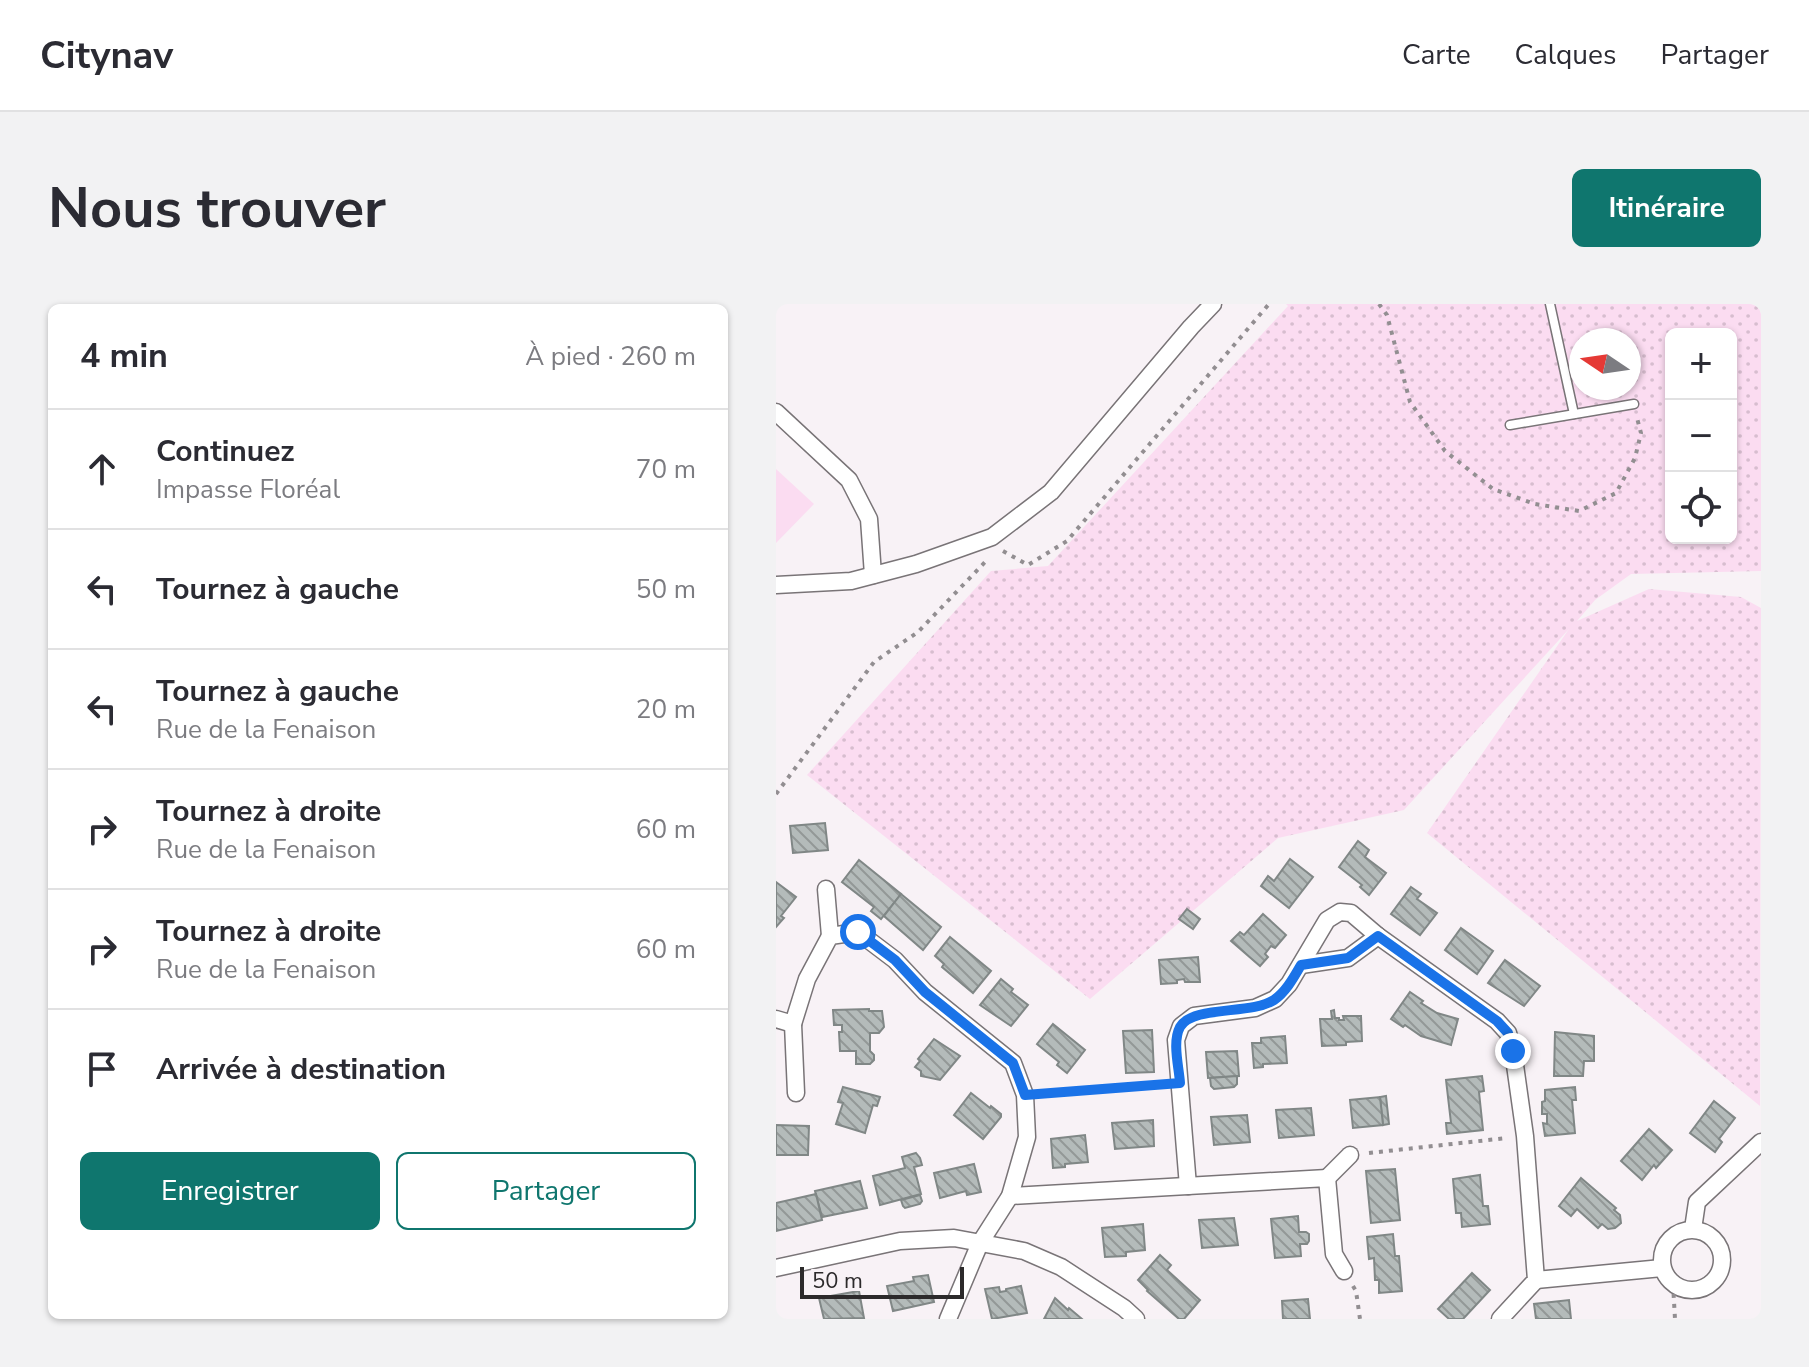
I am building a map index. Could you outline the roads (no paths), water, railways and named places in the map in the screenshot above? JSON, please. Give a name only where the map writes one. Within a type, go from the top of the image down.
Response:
[{"type":"street","points":[[776,585],[851,581],[995,543],[1051,492],[1213,304]]},
{"type":"street","points":[[776,412],[849,480],[869,519],[873,575]]},
{"type":"street","points":[[796,1093],[784,1021],[830,936],[826,889]]},
{"type":"street","points":[[1188,1186],[1176,1040],[1181,1026],[1194,1016],[1255,1008],[1275,999],[1289,984],[1327,920],[1340,912],[1351,913],[1378,936],[1497,1021],[1508,1033],[1525,1136],[1536,1280]]},
{"type":"street","points":[[830,936],[858,932],[895,960],[925,992],[1013,1063],[1025,1095],[1027,1137],[1010,1196],[980,1243],[948,1319]]},
{"type":"street","points":[[1301,965],[1348,958],[1378,936]]},
{"type":"street","points":[[1693,1229],[1697,1202],[1761,1142]]},
{"type":"street","points":[[1010,1196],[1327,1178],[1350,1155]]},
{"type":"street","points":[[1327,1178],[1334,1254],[1344,1271]]},
{"type":"street","points":[[1693,1229],[1703,1231],[1719,1245],[1722,1265],[1712,1283],[1693,1291],[1673,1284],[1662,1268],[1663,1249],[1668,1241],[1683,1230],[1693,1229]]},
{"type":"street","points":[[776,1268],[900,1241],[954,1238],[1024,1251],[1061,1267],[1136,1319]]},
{"type":"street","points":[[1500,1319],[1536,1280],[1662,1268]]},
{"type":"lane","points":[[1550,304],[1574,414]]},
{"type":"lane","points":[[1510,425],[1634,404]]}]
